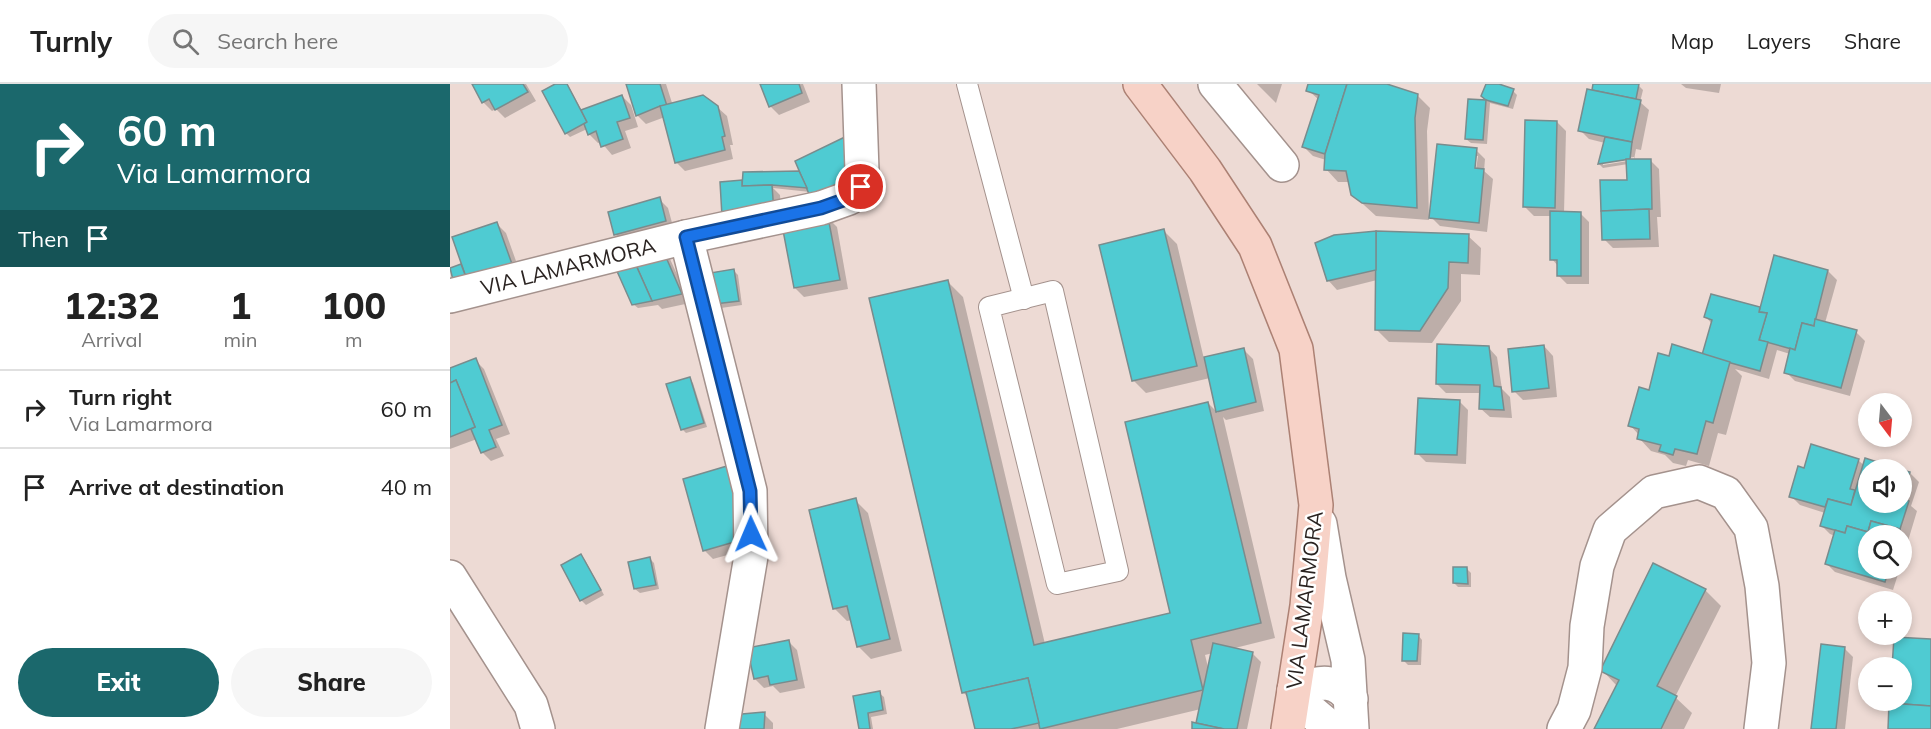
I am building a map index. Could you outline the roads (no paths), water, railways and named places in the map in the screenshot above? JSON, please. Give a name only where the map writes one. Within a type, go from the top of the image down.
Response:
[{"type":"main road","name":"VIA LAMARMORA","points":[[1140,84],[1205,170],[1255,246],[1296,349],[1316,505],[1307,606],[1288,729]]},
{"type":"street","name":"VIA LAMARMORA","points":[[450,296],[686,237],[821,208],[849,198],[861,187],[859,84]]},
{"type":"street","points":[[1215,84],[1281,165]]},
{"type":"street","points":[[686,237],[750,491],[751,556],[722,729]]},
{"type":"street","points":[[1564,729],[1574,710],[1585,668],[1587,626],[1597,566],[1610,530],[1654,492],[1699,482],[1726,493],[1751,528],[1762,586],[1769,663],[1761,729]]},
{"type":"street","points":[[1316,505],[1329,578],[1348,660],[1351,714]]},
{"type":"street","points":[[450,577],[531,705],[538,729]]},
{"type":"street","points":[[1332,729],[1307,708],[1294,690],[1317,684],[1335,684],[1344,689],[1351,714]]},
{"type":"lane","points":[[967,84],[1024,299]]},
{"type":"lane","points":[[1053,291],[1118,571],[1057,584],[989,307],[1024,299],[1053,291]]}]
